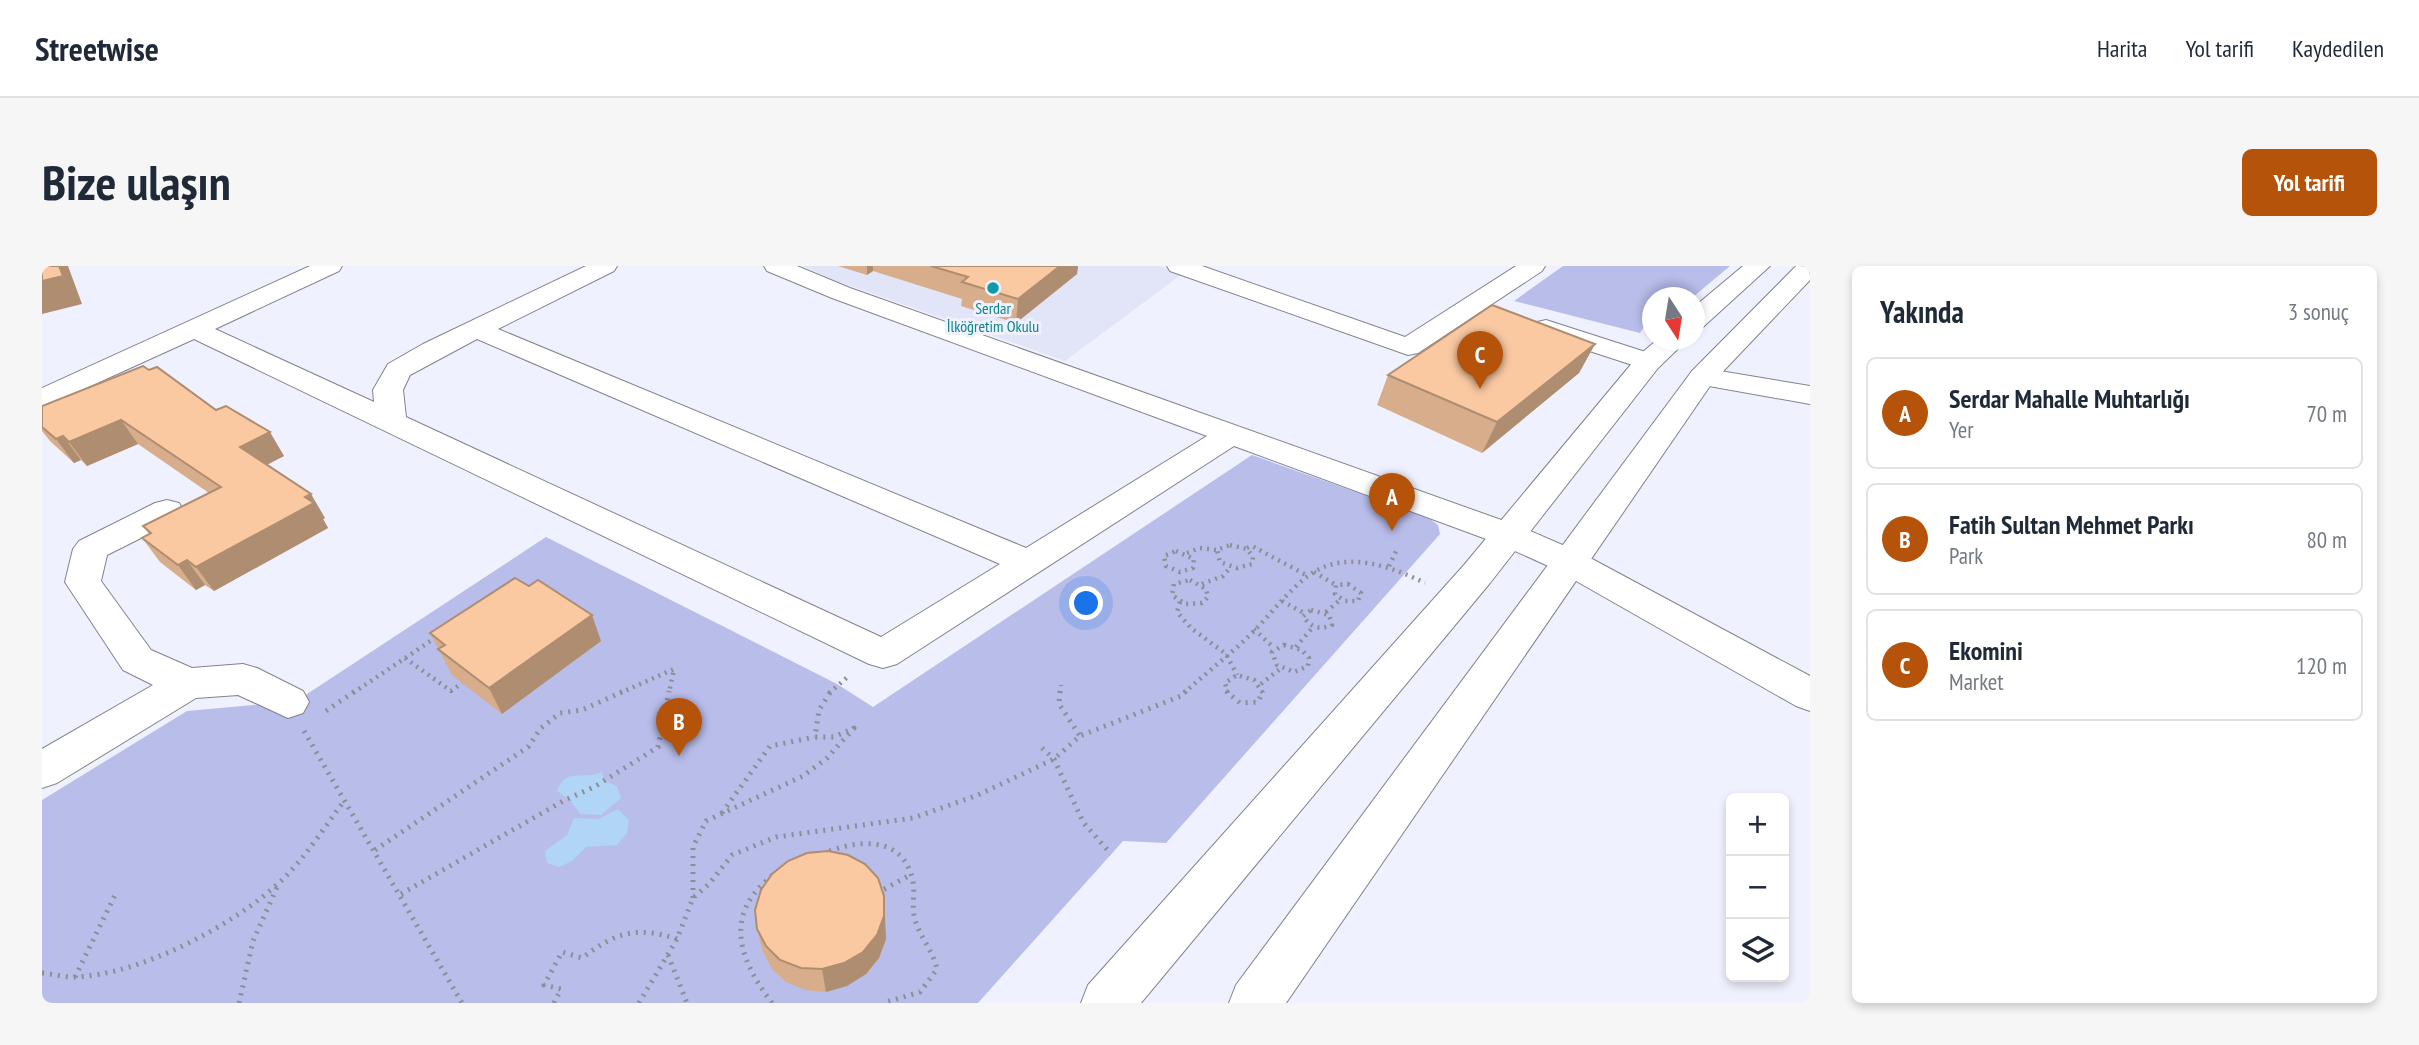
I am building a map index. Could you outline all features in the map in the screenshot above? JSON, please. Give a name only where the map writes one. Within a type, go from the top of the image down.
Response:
[{"type":"street","points":[[42,400],[330,266]]},
{"type":"street","points":[[391,422],[388,390],[398,370],[433,350],[605,266]]},
{"type":"street","points":[[776,266],[841,293],[1509,535],[1568,561],[1810,695]]},
{"type":"street","points":[[1179,266],[1408,347],[1499,312],[1533,266]]},
{"type":"street","points":[[1705,312],[1758,266]]},
{"type":"street","points":[[1255,1003],[1568,561],[1702,377],[1810,266]]},
{"type":"street","points":[[1107,1003],[1457,597],[1660,351],[1499,312]]},
{"type":"street","points":[[194,329],[883,654],[1231,435]]},
{"type":"street","points":[[478,330],[1028,562]]},
{"type":"street","points":[[1702,377],[1810,395]]},
{"type":"street","points":[[167,510],[91,549],[83,582],[137,660],[188,684]]},
{"type":"street","points":[[42,770],[188,684],[243,679],[295,714]]},
{"type":"path","points":[[1186,553],[1194,559],[1195,566],[1189,571],[1180,572],[1166,566],[1163,559],[1171,552],[1186,553],[1200,548],[1217,550],[1230,545],[1247,549],[1253,556],[1252,564],[1243,568],[1231,567],[1220,562],[1217,550]]},
{"type":"path","points":[[1247,549],[1252,546],[1308,576]]},
{"type":"path","points":[[1389,566],[1398,547]]},
{"type":"path","points":[[693,898],[709,884],[733,855],[776,837],[913,818],[978,795],[1054,759],[1080,736],[1181,696],[1226,654],[1240,645],[1314,572],[1354,562],[1389,566],[1457,597]]},
{"type":"path","points":[[1202,585],[1223,576],[1231,567]]},
{"type":"path","points":[[1180,572],[1184,580]]},
{"type":"path","points":[[1314,572],[1336,585],[1348,584],[1361,593],[1358,601],[1341,599],[1334,591],[1336,585]]},
{"type":"path","points":[[1184,580],[1202,585],[1208,593],[1206,601],[1197,605],[1180,602],[1171,591],[1174,584],[1184,580]]},
{"type":"path","points":[[1325,612],[1341,599]]},
{"type":"path","points":[[1282,601],[1304,613],[1315,609],[1325,612],[1332,619],[1332,625],[1322,629],[1313,628],[1305,622],[1304,613]]},
{"type":"path","points":[[1180,602],[1177,612],[1191,628],[1226,654],[1237,675]]},
{"type":"path","points":[[1296,646],[1313,628]]},
{"type":"path","points":[[1254,629],[1274,648]]},
{"type":"path","points":[[447,631],[405,658],[295,714],[462,1003]]},
{"type":"path","points":[[1296,646],[1306,653],[1310,662],[1308,666],[1294,672],[1281,668],[1273,660],[1274,648],[1296,646]]},
{"type":"path","points":[[815,737],[814,723],[826,696],[837,684],[883,654]]},
{"type":"path","points":[[405,658],[451,691],[463,683]]},
{"type":"path","points":[[375,850],[528,747],[541,728],[560,713],[582,710],[674,668],[658,747],[570,800],[563,801],[401,894]]},
{"type":"path","points":[[1261,684],[1281,668]]},
{"type":"path","points":[[1237,675],[1250,677],[1261,684],[1262,698],[1253,704],[1240,703],[1229,696],[1224,687],[1227,679],[1237,675]]},
{"type":"path","points":[[1061,685],[1059,704],[1080,736]]},
{"type":"path","points":[[639,1003],[677,939],[693,898],[694,842],[708,818],[721,814],[817,769],[853,728],[834,737],[815,737],[770,746],[721,814]]},
{"type":"path","points":[[1042,748],[1054,759],[1083,822],[1111,854]]},
{"type":"path","points":[[42,973],[75,977],[128,965],[176,949],[228,920],[279,882],[344,801]]},
{"type":"path","points":[[816,858],[846,843],[866,840],[887,846],[902,858],[912,874],[917,926],[934,953],[937,969],[919,992],[883,1003]]},
{"type":"path","points":[[772,1003],[754,981],[741,952],[739,930],[746,902],[761,883],[781,870]]},
{"type":"path","points":[[873,895],[912,874]]},
{"type":"path","points":[[239,1003],[253,941],[279,882]]},
{"type":"path","points":[[75,977],[116,893]]},
{"type":"path","points":[[554,1003],[561,989],[544,985],[562,952],[582,958],[604,940],[624,933],[649,930],[677,939]]},
{"type":"path","points":[[668,954],[687,1003]]},
{"type":"shaded area","points":[[803,266],[1160,266],[1182,274],[1065,361],[831,279]]},
{"type":"shaded area","points":[[1563,266],[1730,266],[1705,287],[1642,287],[1640,333],[1514,301]]},
{"type":"shaded area","points":[[1252,455],[1429,518],[1438,525],[1440,534],[1166,843],[1123,841],[978,1003],[42,1003],[42,800],[187,711],[288,702],[304,696],[546,537],[837,684],[873,707]]},
{"type":"shaded area","points":[[602,772],[604,781],[617,786],[621,798],[601,815],[580,814],[570,800],[557,791],[561,783],[570,776]]},
{"type":"shaded area","points":[[618,809],[629,820],[627,833],[617,845],[586,847],[572,861],[559,867],[547,863],[545,851],[567,835],[574,818],[599,819]]},
{"type":"building","points":[[42,266],[59,266],[63,276],[42,281]]},
{"type":"building","points":[[931,266],[1060,266],[1018,299],[962,282],[968,277]]},
{"type":"building","points":[[1492,305],[1595,344],[1497,422],[1388,375]]},
{"type":"building","points":[[143,366],[149,370],[157,367],[216,410],[226,406],[270,432],[240,447],[311,494],[305,497],[314,503],[196,567],[187,560],[178,565],[142,538],[151,533],[143,526],[221,487],[121,420],[69,442],[63,436],[56,439],[42,427],[42,406]]},
{"type":"building","points":[[515,578],[529,586],[538,580],[592,615],[489,688],[438,649],[445,645],[430,633]]},
{"type":"building","points":[[828,851],[848,855],[865,864],[878,878],[884,896],[884,916],[877,935],[863,952],[844,963],[822,969],[801,968],[780,960],[766,946],[757,929],[755,910],[761,890],[772,874],[788,861],[807,853]]},
{"type":"place","name":"Serdar İlköğretim Okulu","points":[[993,288]]},
{"type":"place","name":"Ekomini","points":[[1480,389]]},
{"type":"place","name":"Serdar Mahalle Muhtarlığı","points":[[1392,531]]},
{"type":"place","name":"Fatih Sultan Mehmet Parkı","points":[[679,756]]}]
